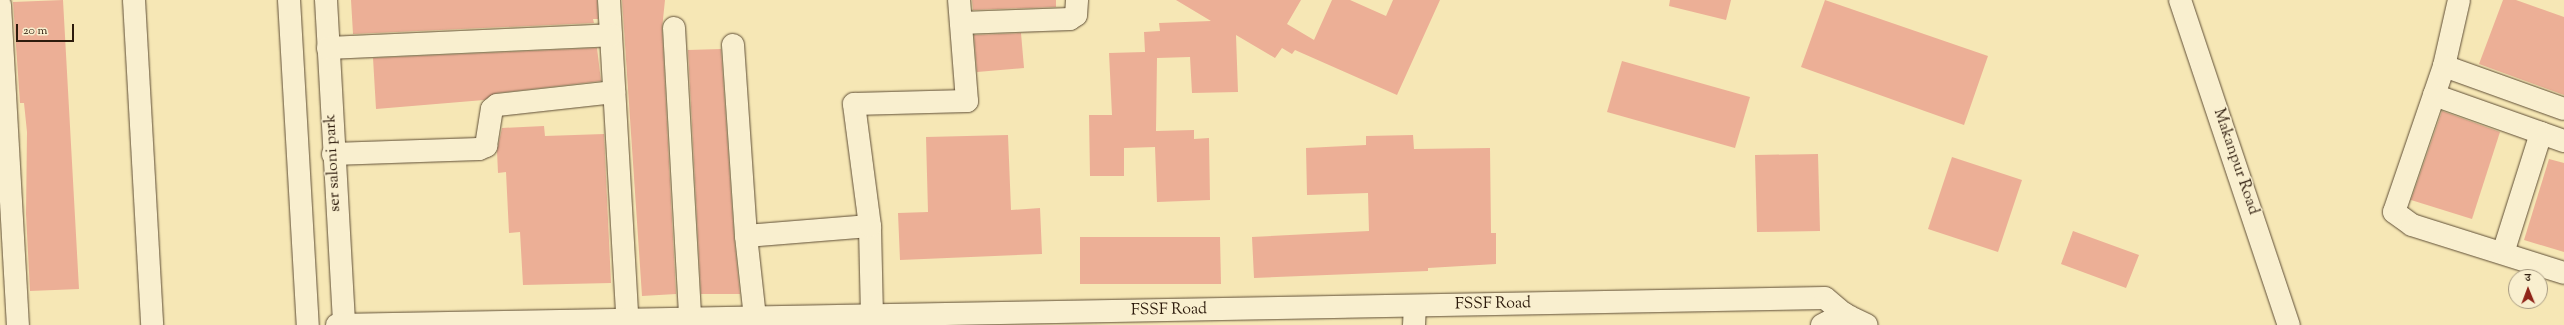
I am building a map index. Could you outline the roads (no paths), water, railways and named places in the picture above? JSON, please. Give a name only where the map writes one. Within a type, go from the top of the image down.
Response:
[{"type":"street","points":[[134,0],[152,325]]},
{"type":"street","points":[[289,0],[308,325]]},
{"type":"street","name":"ser saloni park","points":[[326,0],[333,154],[344,325]]},
{"type":"street","points":[[609,0],[628,321]]},
{"type":"street","points":[[872,316],[870,226],[854,104],[967,101],[959,0]]},
{"type":"street","points":[[961,23],[1070,20],[1076,15],[1077,0]]},
{"type":"street","name":"Makanpur Road","points":[[2180,0],[2289,325]]},
{"type":"street","points":[[2459,0],[2444,66],[2394,212],[2412,225],[2564,273]]},
{"type":"street","points":[[0,5],[18,325]]},
{"type":"street","points":[[674,28],[690,318]]},
{"type":"street","points":[[328,48],[611,35]]},
{"type":"street","points":[[733,45],[746,236],[755,317]]},
{"type":"street","points":[[2444,66],[2564,109]]},
{"type":"street","points":[[333,154],[479,149],[486,146],[492,109],[497,105],[614,92]]},
{"type":"street","points":[[2434,95],[2564,141]]},
{"type":"street","points":[[2503,253],[2541,133]]},
{"type":"street","points":[[746,236],[870,226]]},
{"type":"street","name":"FSSF Road","points":[[337,325],[872,316],[1012,320],[1414,316],[1825,298],[1844,314],[1868,325]]},
{"type":"street","points":[[1822,325],[1844,314]]}]
